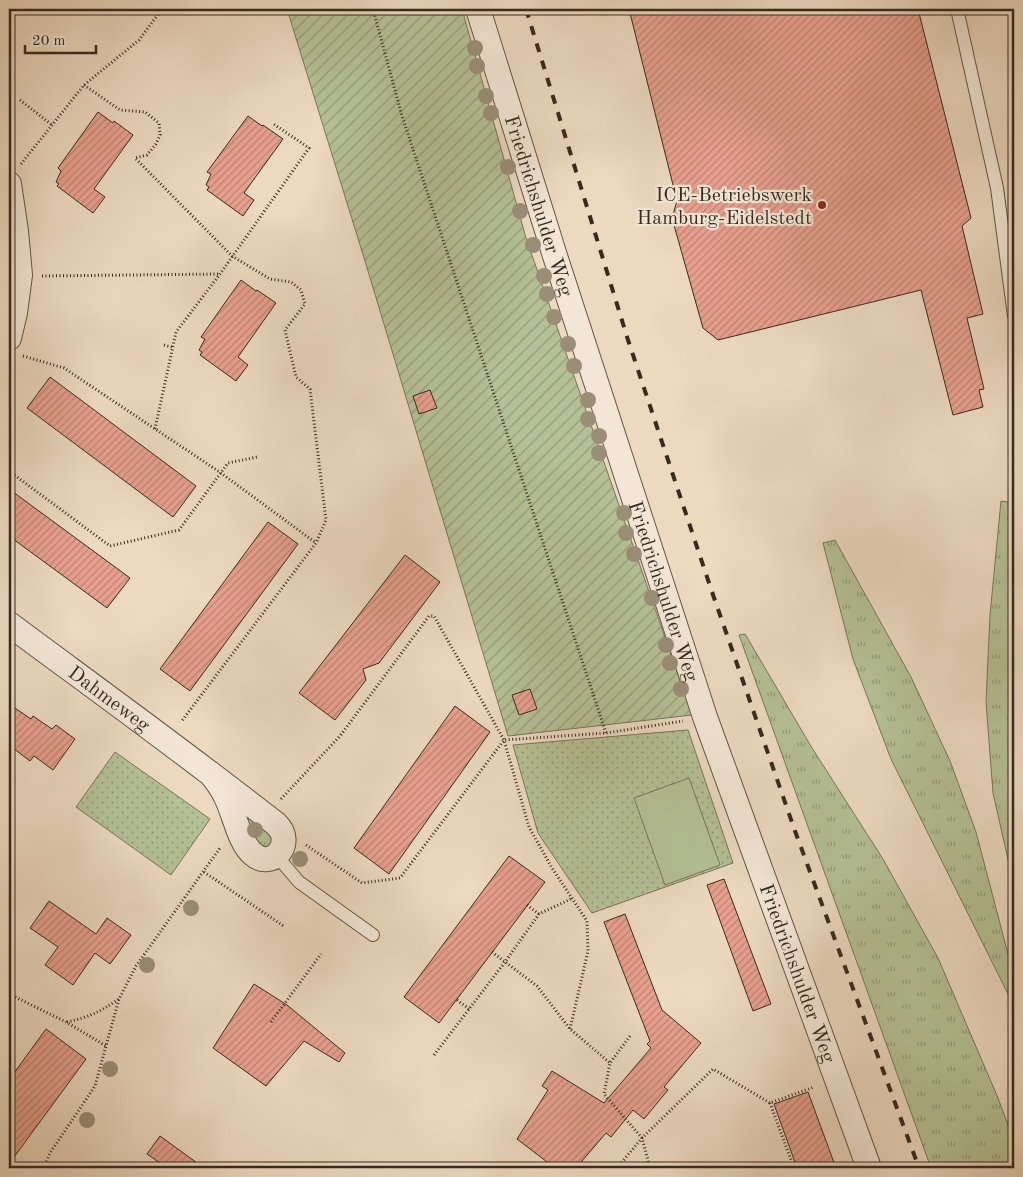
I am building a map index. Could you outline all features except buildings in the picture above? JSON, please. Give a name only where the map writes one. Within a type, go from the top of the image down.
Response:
[{"type":"street","name":"Friedrichshulder Weg","points":[[478,9],[555,256],[705,717],[869,1168]]},
{"type":"street","points":[[9,190],[16,231],[20,275],[15,313],[15,346]]},
{"type":"street","name":"Dahmeweg","points":[[9,624],[210,773],[280,828],[284,837],[284,844],[280,852],[270,858],[262,859],[251,853],[243,840],[226,796],[210,773]]},
{"type":"lane","points":[[957,9],[997,188],[1014,316]]},
{"type":"lane","points":[[276,855],[300,882],[373,935]]},
{"type":"path","points":[[21,164],[84,85],[139,40],[162,9]]},
{"type":"path","points":[[373,9],[402,116],[606,733]]},
{"type":"path","points":[[84,85],[120,110],[144,112],[159,123],[160,135],[156,144],[147,155],[135,158],[232,256],[270,279],[291,282],[301,290],[305,304],[285,330],[296,377],[310,389],[326,520],[316,543],[182,722]]},
{"type":"path","points":[[20,100],[52,125]]},
{"type":"path","points":[[154,429],[176,332],[220,274],[309,148],[272,123]]},
{"type":"path","points":[[34,277],[220,274]]},
{"type":"path","points":[[15,346],[64,368],[221,473],[316,543]]},
{"type":"path","points":[[164,346],[172,347]]},
{"type":"path","points":[[9,471],[110,546],[179,530],[228,463],[257,458]]},
{"type":"path","points":[[276,805],[340,736],[429,616],[434,616],[504,740],[529,827],[552,868],[587,921],[588,950],[570,1029]]},
{"type":"path","points":[[302,842],[362,883],[400,878],[504,740],[606,733],[705,717]]},
{"type":"path","points":[[44,1168],[50,1153],[95,1086],[119,999],[136,966],[224,843]]},
{"type":"path","points":[[204,872],[285,927]]},
{"type":"path","points":[[434,1055],[539,914],[573,898]]},
{"type":"path","points":[[527,905],[539,914]]},
{"type":"path","points":[[492,952],[537,986],[570,1029],[610,1064]]},
{"type":"path","points":[[271,1022],[321,954]]},
{"type":"path","points":[[9,994],[66,1022],[106,1046]]},
{"type":"path","points":[[66,1022],[86,1018],[103,1010],[119,999]]},
{"type":"path","points":[[457,1000],[469,1009]]},
{"type":"path","points":[[630,1036],[610,1064],[604,1094],[642,1138],[650,1168]]},
{"type":"path","points":[[617,1168],[642,1138],[713,1069],[770,1103],[794,1168]]},
{"type":"path","points":[[770,1103],[815,1086]]},
{"type":"green space","points":[[287,9],[462,9],[526,238],[692,715],[508,736]]},
{"type":"green space","points":[[1001,501],[1014,503],[1014,886],[993,793],[986,702],[990,615]]},
{"type":"green space","points":[[835,540],[911,677],[950,761],[976,832],[1014,977],[1014,999],[1011,1000],[891,759],[853,659],[823,543]]},
{"type":"green space","points":[[745,634],[812,748],[883,859],[938,958],[998,1098],[1014,1141],[1014,1168],[931,1168],[739,635]]},
{"type":"green space","points":[[688,730],[733,863],[592,913],[538,833],[513,745]]},
{"type":"green space","points":[[115,752],[210,819],[171,875],[76,807]]},
{"type":"green space","points":[[689,778],[720,865],[665,885],[634,798]]},
{"type":"green space","points":[[248,813],[273,838],[268,846],[258,847],[242,814]]},
{"type":"railway","points":[[526,9],[628,340],[711,589],[795,831],[919,1168]]},
{"type":"place","name":"ICE-Betriebswerk Hamburg-Eidelstedt","points":[[822,205]]}]
